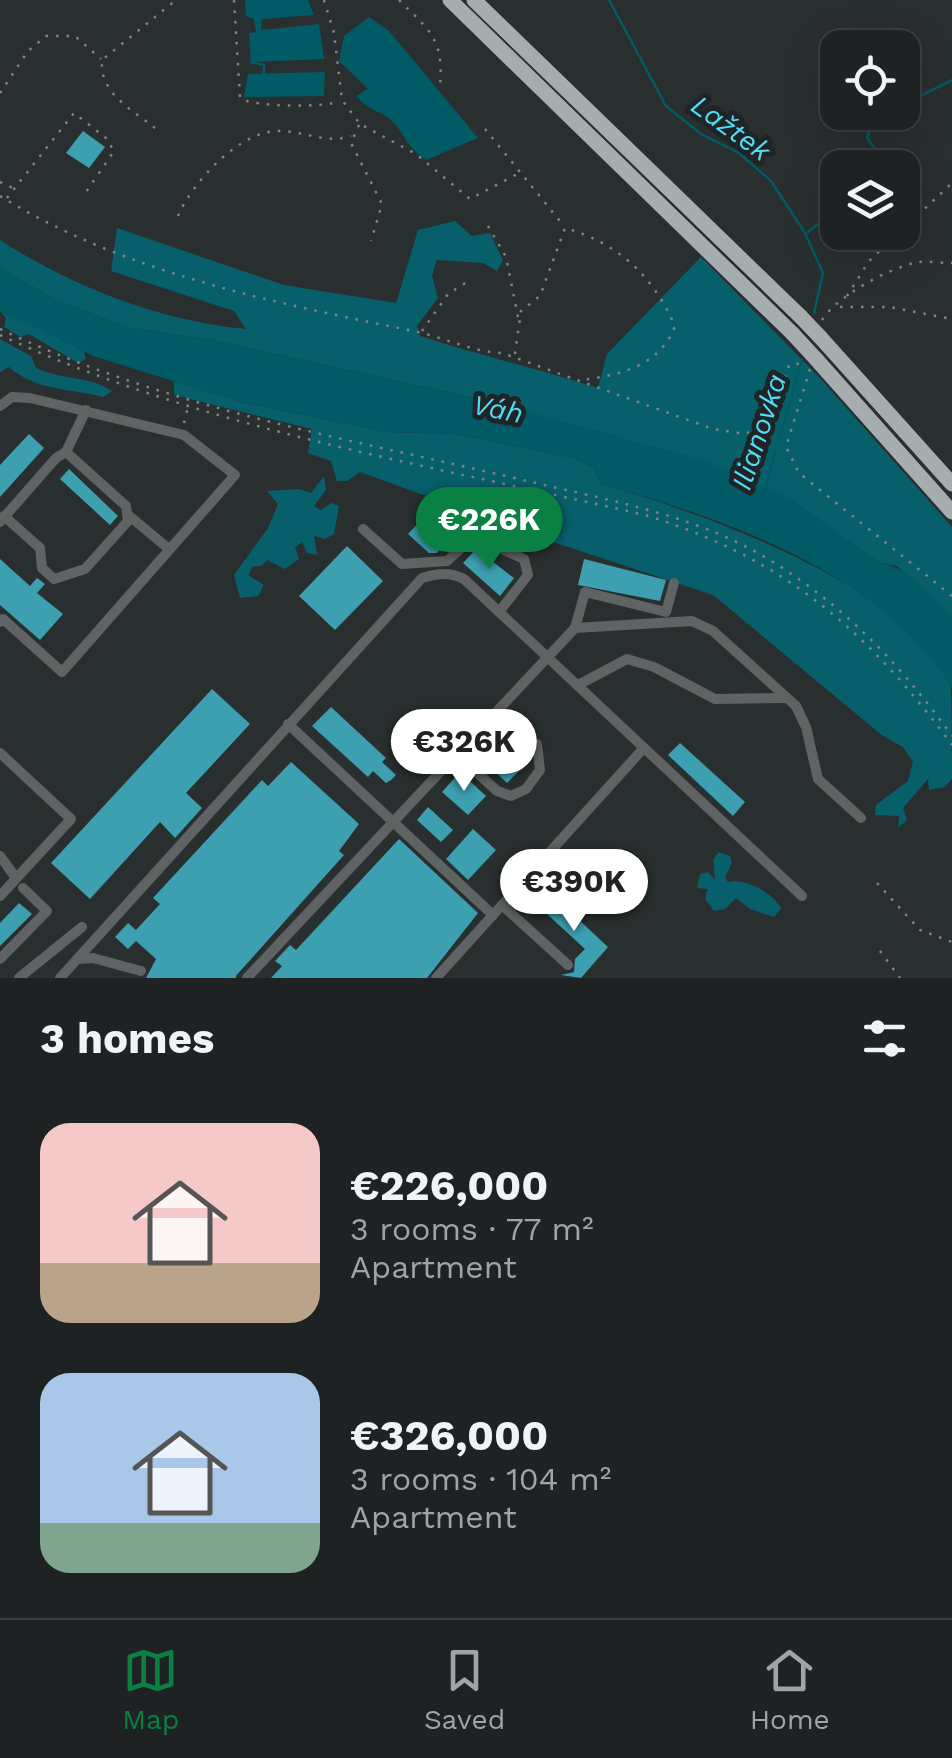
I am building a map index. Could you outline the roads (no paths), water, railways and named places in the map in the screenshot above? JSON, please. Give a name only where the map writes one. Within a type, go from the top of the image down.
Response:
[{"type":"highway","points":[[450,0],[792,333],[811,363],[952,512]]},
{"type":"highway","points":[[474,0],[800,317],[821,330],[952,484]]},
{"type":"lane","points":[[0,406],[12,397],[23,396],[181,434],[204,446],[234,475],[62,672],[3,619],[0,622]]},
{"type":"lane","points":[[66,452],[126,506],[128,521],[85,569],[54,579],[42,568],[40,548],[2,519],[66,452],[86,410]]},
{"type":"lane","points":[[127,514],[169,549]]},
{"type":"lane","points":[[363,530],[402,564],[448,561],[469,541],[480,539],[524,559],[528,575],[499,612]]},
{"type":"lane","points":[[60,978],[422,578],[450,573],[464,579],[548,656],[642,750],[802,896]]},
{"type":"lane","points":[[247,978],[575,628],[584,592],[666,612],[674,583]]},
{"type":"lane","points":[[575,628],[616,622],[701,624],[787,698],[806,727],[818,778],[861,818]]},
{"type":"lane","points":[[578,685],[627,659],[654,666],[708,697],[729,701],[787,698]]},
{"type":"lane","points":[[288,724],[493,915]]},
{"type":"lane","points":[[456,753],[497,792],[511,796],[526,789],[540,770],[537,744]]},
{"type":"lane","points":[[436,978],[642,750]]},
{"type":"lane","points":[[0,753],[70,819],[20,883],[0,896]]},
{"type":"lane","points":[[0,856],[48,910],[0,960]]},
{"type":"lane","points":[[502,904],[568,965]]},
{"type":"lane","points":[[20,978],[82,927]]},
{"type":"lane","points":[[77,960],[93,958],[141,971]]},
{"type":"water","points":[[245,0],[308,0],[314,15],[262,19],[261,30],[319,24],[324,59],[251,62],[249,33],[256,32],[254,19],[246,16]]},
{"type":"water","points":[[369,17],[389,31],[478,138],[426,160],[391,120],[360,101],[356,96],[368,89],[339,61],[344,36]]},
{"type":"water","points":[[325,72],[324,96],[244,97],[248,74]]},
{"type":"water","name":"Váh","points":[[0,268],[58,301],[130,328],[212,340],[497,403],[703,460],[793,500],[880,563],[920,584],[952,618],[952,688],[921,647],[884,612],[842,582],[749,534],[601,484],[594,468],[573,458],[455,434],[387,432],[244,403],[93,356],[0,311]]},
{"type":"waterway","name":"Lažtek","points":[[609,0],[666,106],[701,134],[739,153],[771,181],[805,233],[823,273],[814,313]]},
{"type":"waterway","points":[[251,62],[264,65],[264,74]]},
{"type":"waterway","points":[[920,96],[952,80]]},
{"type":"waterway","points":[[870,130],[867,138],[876,150]]},
{"type":"waterway","points":[[808,232],[820,222]]},
{"type":"waterway","name":"Ilianovka","points":[[765,488],[802,360]]}]
